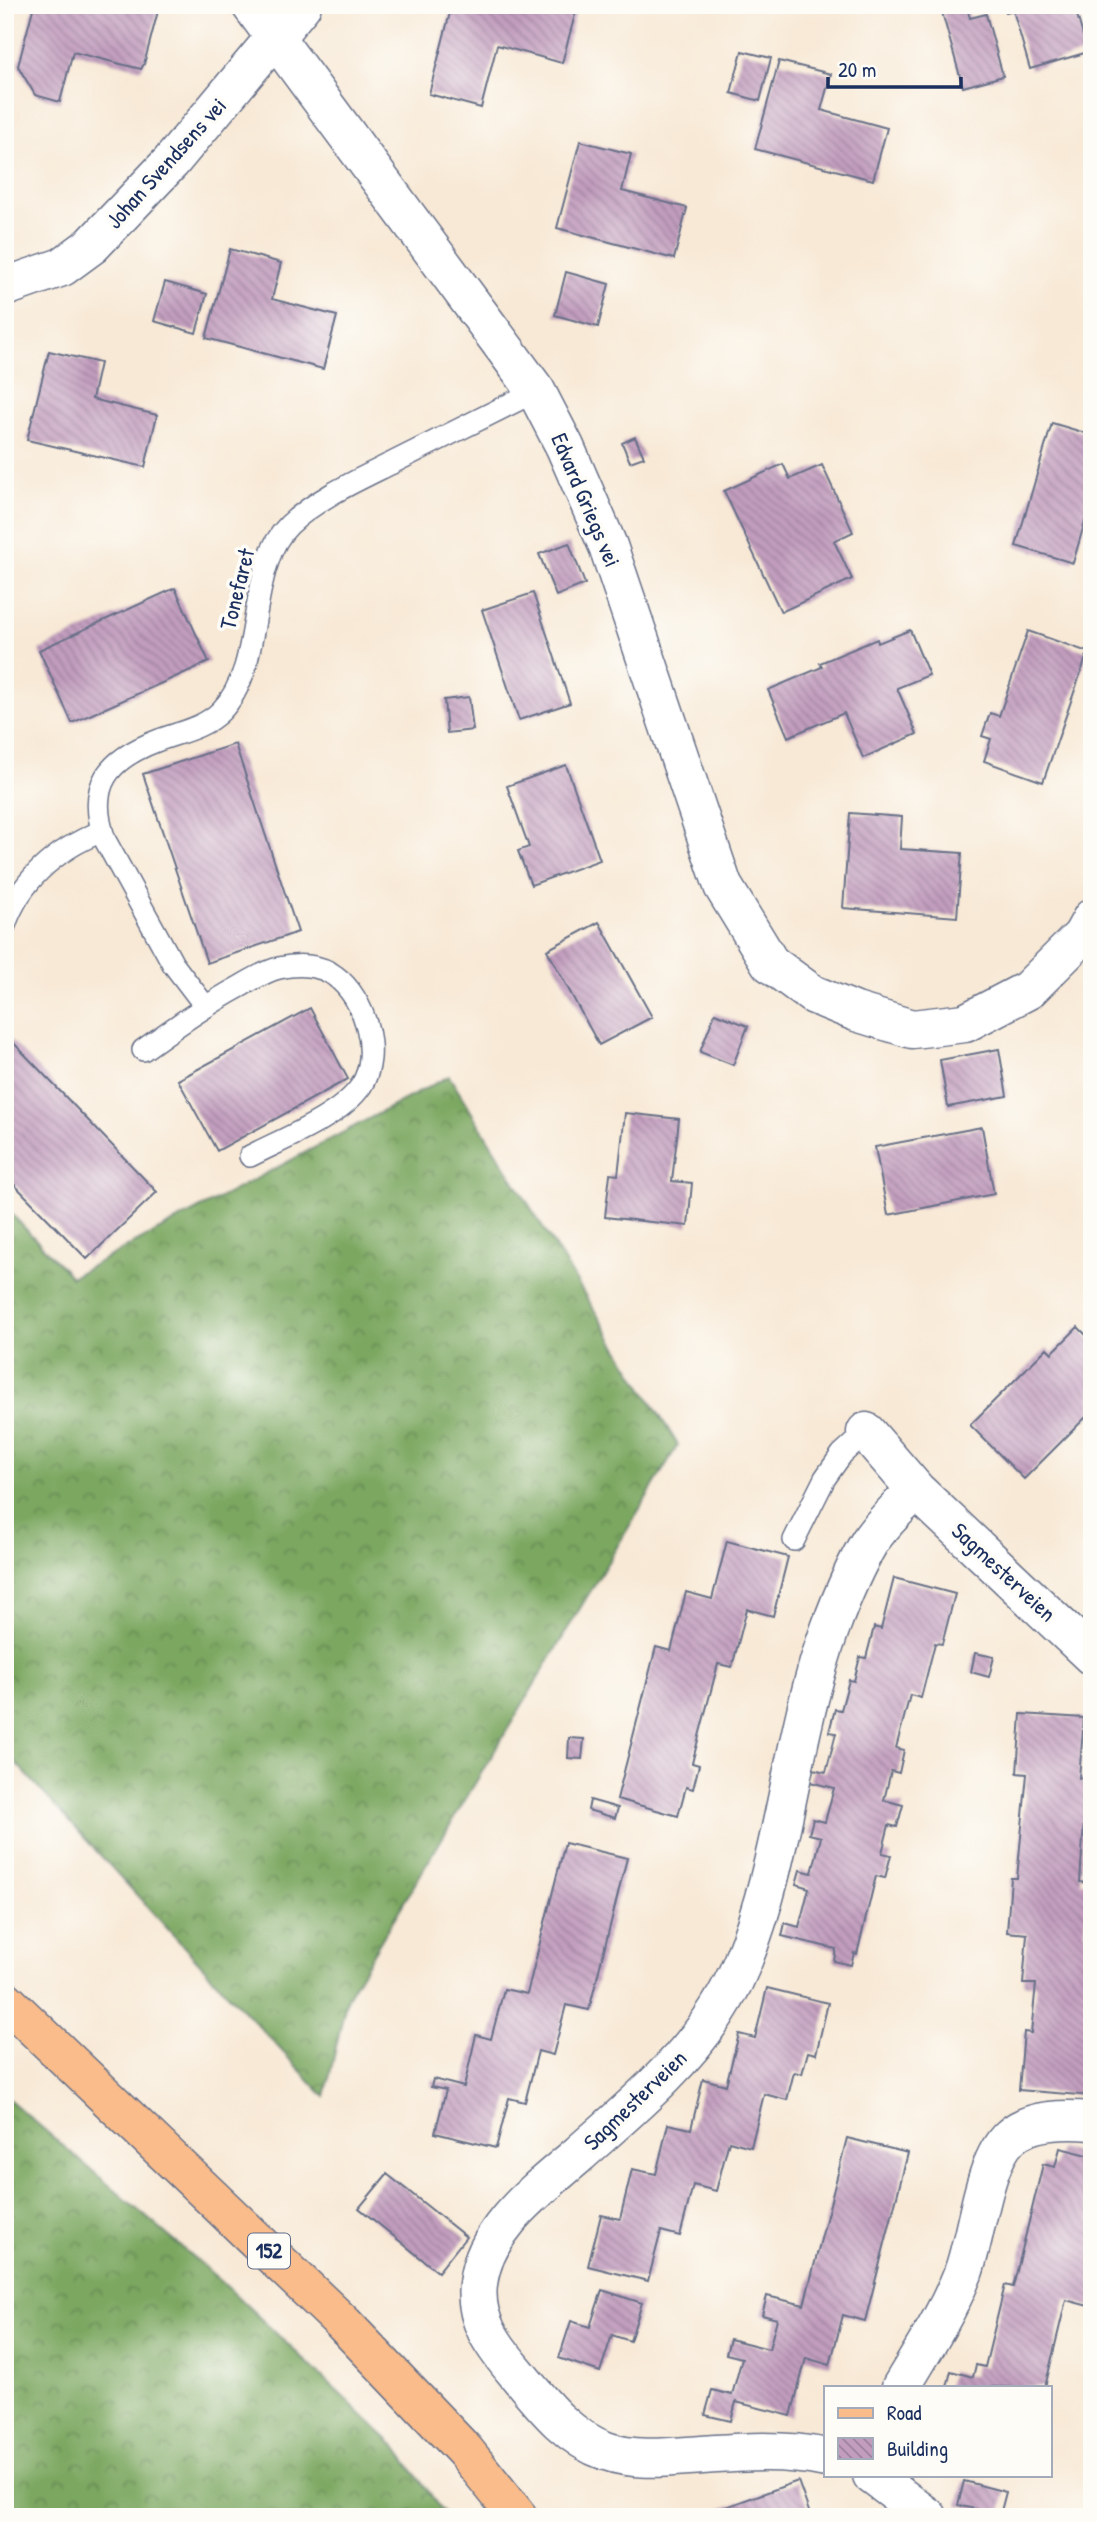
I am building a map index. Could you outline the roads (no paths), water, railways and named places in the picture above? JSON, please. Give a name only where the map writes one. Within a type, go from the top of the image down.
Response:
[{"type":"main road","name":"152","points":[[5,2000],[352,2332],[465,2451],[518,2517]]},
{"type":"street","name":"Edvard Griegs vei","points":[[251,5],[536,391],[565,447],[608,546],[723,886],[770,963],[812,994],[856,1012],[912,1029],[965,1023],[1028,990],[1082,936],[1092,918]]},
{"type":"street","name":"Johan Svendsens vei","points":[[5,287],[62,267],[92,245],[171,162],[302,5]]},
{"type":"street","name":"Sagmesterveien","points":[[866,1432],[916,1490],[1092,1656]]},
{"type":"street","name":"Sagmesterveien","points":[[824,2458],[768,2452],[656,2458],[606,2451],[582,2439],[555,2417],[503,2357],[481,2321],[478,2285],[486,2258],[515,2212],[664,2076],[691,2048],[728,1992],[741,1967],[759,1912],[807,1704],[841,1600],[855,1566],[870,1541],[883,1523],[916,1490]]},
{"type":"street","points":[[902,2386],[949,2306],[963,2273],[974,2241],[990,2173],[1001,2147],[1019,2129],[1034,2124],[1092,2121]]},
{"type":"street","points":[[873,2476],[928,2517]]},
{"type":"lane","name":"Tonefaret","points":[[205,1006],[173,964],[114,860],[102,831],[99,790],[108,771],[136,750],[189,731],[207,721],[221,710],[231,697],[242,673],[268,560],[287,526],[345,487],[536,391]]},
{"type":"lane","points":[[5,925],[11,908],[24,888],[49,862],[67,847],[102,831]]},
{"type":"lane","points":[[143,1050],[205,1006],[277,968],[298,965],[317,967],[335,975],[349,990],[366,1022],[371,1057],[367,1076],[345,1104],[250,1156]]},
{"type":"lane","points":[[794,1541],[825,1478],[842,1454],[866,1432]]}]
